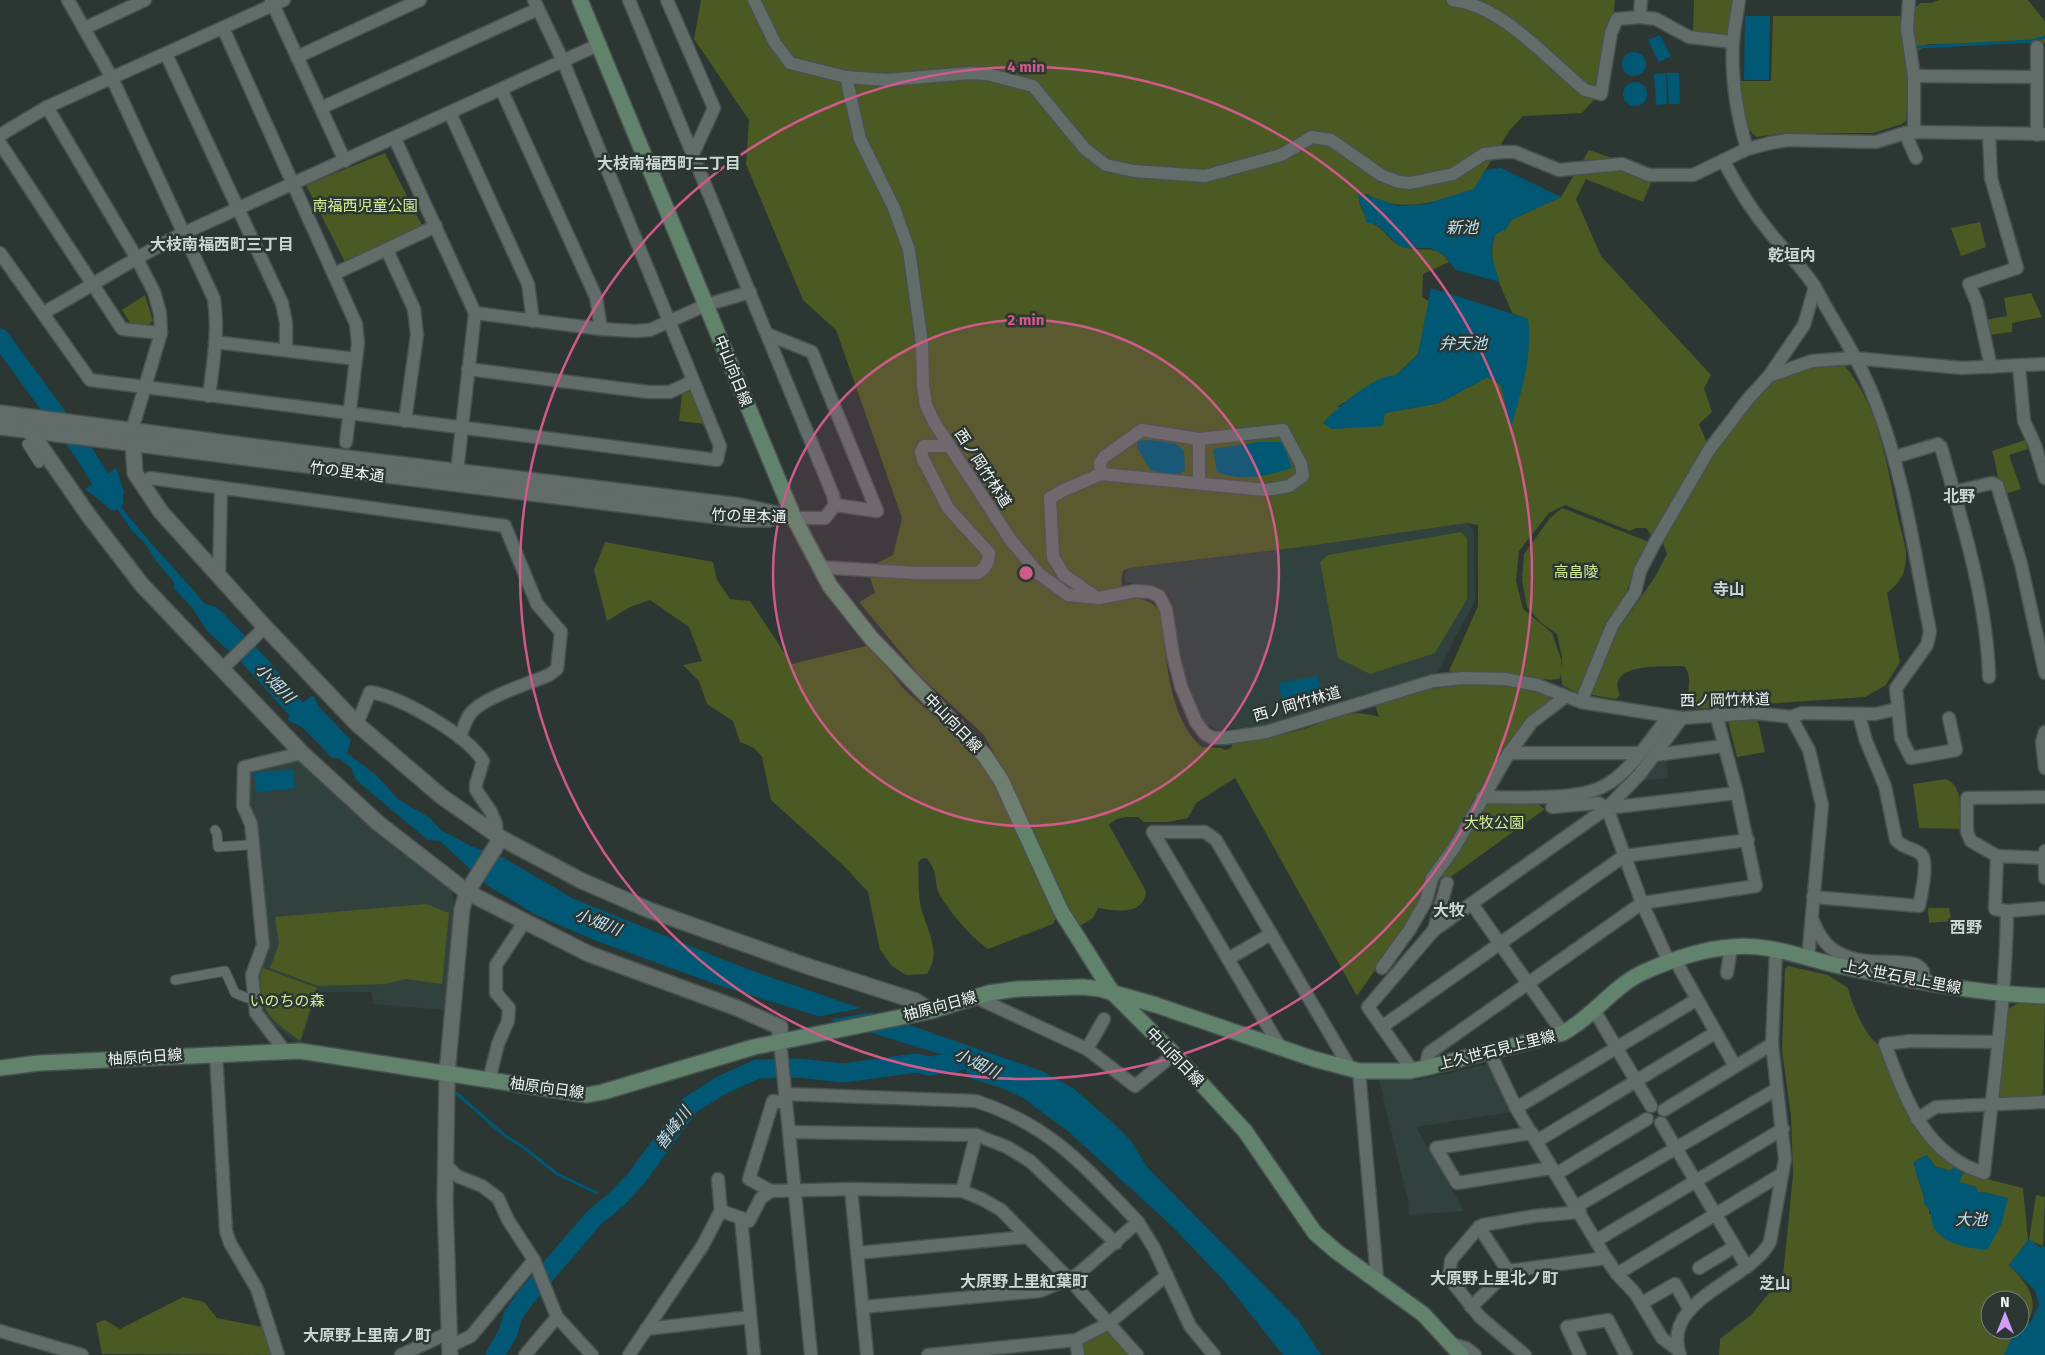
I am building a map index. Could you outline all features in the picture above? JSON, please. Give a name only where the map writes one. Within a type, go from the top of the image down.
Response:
[{"type":"main road","name":"中山向日線","points":[[580,0],[600,44],[794,518],[818,567],[872,639],[985,756],[1001,780],[1061,911],[1112,992],[1174,1054],[1245,1131],[1315,1232],[1338,1252],[1377,1278],[1423,1314],[1456,1349]]},
{"type":"main road","name":"上久世石見上里線","points":[[1112,992],[1280,1047],[1355,1069],[1410,1071],[1490,1053],[1563,1033],[1575,1027],[1624,983],[1672,961],[1730,946],[1776,949],[1808,959],[1924,983],[2004,995],[2045,996]]},
{"type":"main road","name":"柚原向日線","points":[[0,1068],[39,1063],[284,1050],[312,1052],[576,1095],[596,1094],[698,1062],[780,1041],[931,1011],[975,996],[1003,990],[1092,988],[1112,992]]},
{"type":"street","points":[[68,0],[112,78],[214,299],[216,342],[209,396]]},
{"type":"street","points":[[85,28],[145,0]]},
{"type":"street","points":[[297,57],[420,0]]},
{"type":"street","points":[[630,0],[833,494],[835,505],[825,518],[794,518]]},
{"type":"street","points":[[667,0],[714,108],[693,154]]},
{"type":"street","points":[[754,0],[774,42],[790,63],[846,77],[887,80],[970,73],[987,74],[1033,86],[1085,149],[1106,165],[1134,171],[1206,176],[1281,155],[1312,137],[1331,140],[1381,175],[1399,182],[1410,183],[1453,174],[1484,154],[1501,152],[1515,152],[1559,170],[1622,164],[1649,175],[1693,175],[1747,149],[1788,140],[1876,142],[1909,133],[2041,134],[2036,77],[2037,47]]},
{"type":"street","points":[[1453,0],[1474,4],[1494,14],[1585,90],[1601,94],[1611,33],[1617,19],[1640,17],[1656,19],[1689,38],[1733,42]]},
{"type":"street","points":[[1640,17],[1641,0]]},
{"type":"street","points":[[1739,0],[1733,42],[1736,98],[1747,149]]},
{"type":"street","points":[[1910,0],[1907,29],[1914,76],[1909,133],[1916,158]]},
{"type":"street","points":[[0,135],[47,107],[276,2],[297,57],[345,161]]},
{"type":"street","points":[[0,252],[90,380],[717,460],[720,446],[563,61],[536,4],[321,108]]},
{"type":"street","points":[[222,28],[294,182],[356,324],[358,343],[346,442]]},
{"type":"street","points":[[43,314],[136,257],[184,233],[294,182],[502,91],[600,44]]},
{"type":"street","points":[[166,54],[282,303],[286,323],[286,350]]},
{"type":"street","points":[[1914,76],[2036,77]]},
{"type":"street","name":"西ノ岡竹林道","points":[[846,77],[860,139],[894,208],[909,250],[922,344],[926,404],[949,446],[1010,539],[1038,573],[1068,595],[1096,598],[1135,591],[1150,592],[1159,596],[1163,602],[1181,686],[1196,722],[1205,734],[1213,738],[1266,732],[1386,694],[1443,680],[1463,678],[1505,680],[1537,685],[1581,702],[1682,718],[1716,714],[1755,713],[1791,717],[1809,750],[1822,805],[1808,959]]},
{"type":"street","points":[[502,91],[596,297],[601,329]]},
{"type":"street","points":[[47,107],[136,257],[154,292],[160,313],[161,333],[145,387],[126,436],[135,473],[161,512],[265,627],[357,724],[441,796],[499,837],[582,881],[649,910],[804,966],[916,1001],[931,1011]]},
{"type":"street","points":[[450,113],[528,284],[533,321]]},
{"type":"street","points":[[1989,133],[1991,178],[2017,268],[1970,284],[1977,303],[1991,367]]},
{"type":"street","points":[[395,139],[475,313],[456,478]]},
{"type":"street","points":[[0,143],[122,329],[161,333]]},
{"type":"street","points":[[1723,160],[1741,194],[1792,259],[1806,272],[1815,287],[1874,397],[1894,457],[1909,516],[1930,631],[1927,645],[1896,688],[1901,738],[1911,758],[1956,750],[1949,718]]},
{"type":"street","points":[[334,274],[436,226]]},
{"type":"street","points":[[388,250],[414,309],[417,335],[405,421]]},
{"type":"street","points":[[1581,702],[1612,626],[1635,592],[1640,571],[1653,546],[1709,450],[1748,399],[1769,376],[1804,325],[1815,287]]},
{"type":"street","points":[[475,313],[601,329],[650,330],[706,305],[750,292]]},
{"type":"street","points":[[767,334],[812,352],[877,511],[835,505]]},
{"type":"street","points":[[216,342],[356,359]]},
{"type":"street","points":[[1769,376],[1812,361],[1853,358],[1962,368],[2045,364]]},
{"type":"street","points":[[2020,366],[2024,421],[2040,443],[2045,478]]},
{"type":"street","points":[[468,369],[648,392],[670,392],[693,381]]},
{"type":"street","name":"竹の里本通","points":[[0,412],[126,436],[456,478],[740,519],[794,518]]},
{"type":"street","name":"竹の里本通","points":[[0,427],[30,437],[126,436]]},
{"type":"street","points":[[1096,598],[1064,575],[1053,557],[1050,498],[1101,474],[1266,490],[1289,486],[1303,476],[1301,464],[1283,430],[1198,439],[1142,430],[1104,457],[1100,463],[1101,474]]},
{"type":"street","points":[[30,437],[27,444],[40,463]]},
{"type":"street","points":[[30,437],[126,567],[302,753],[378,823],[467,892],[589,954],[780,1027],[811,1355]]},
{"type":"street","points":[[1198,439],[1198,483]]},
{"type":"street","points":[[1894,457],[1938,444],[1942,447],[1978,592],[1989,658],[1989,677]]},
{"type":"street","points":[[818,567],[926,573],[978,573],[983,570],[990,553],[948,508],[921,452],[924,446],[949,446]]},
{"type":"street","points":[[150,478],[505,526],[538,604],[561,632],[557,669],[549,675],[486,700],[472,711],[465,723],[460,738]]},
{"type":"street","points":[[1954,492],[1992,483],[1997,485],[2021,564],[2045,673]]},
{"type":"street","points":[[219,576],[221,489]]},
{"type":"street","points":[[222,670],[265,627]]},
{"type":"street","points":[[357,724],[370,692],[385,694],[417,710],[460,738],[483,761],[476,790],[491,812],[499,837],[467,892],[462,909],[448,1074],[446,1165],[449,1346]]},
{"type":"street","points":[[1382,968],[1410,929],[1426,901],[1432,878],[1454,848],[1509,753],[1532,722],[1565,697]]},
{"type":"street","points":[[1791,717],[1802,713],[1858,714],[1886,713],[1897,710]]},
{"type":"street","points":[[1426,1068],[1429,1053],[1642,903],[1756,886],[1738,793],[1716,714]]},
{"type":"street","points":[[1813,897],[1919,906],[1925,866],[1920,853],[1902,846],[1896,840],[1885,786],[1869,748],[1858,714]]},
{"type":"street","points":[[1482,797],[1558,795],[1592,791],[1612,781],[1639,753],[1669,716]]},
{"type":"street","points":[[1410,1071],[1408,1064],[1368,1007],[1434,930],[1607,808],[1640,774],[1682,718]]},
{"type":"street","points":[[2045,732],[2042,742],[2045,768]]},
{"type":"street","points":[[1655,755],[1724,746]]},
{"type":"street","points":[[284,1050],[256,1013],[252,976],[263,945],[251,824],[243,806],[244,767],[302,753]]},
{"type":"street","points":[[1509,753],[1639,753]]},
{"type":"street","points":[[1552,807],[1598,803],[1607,808],[1738,793]]},
{"type":"street","points":[[2045,797],[1967,798],[1968,832],[1971,840],[1997,856],[2044,854],[2045,878]]},
{"type":"street","points":[[1607,808],[1642,903],[1672,961],[1735,1066]]},
{"type":"street","points":[[215,830],[218,847],[247,845]]},
{"type":"street","points":[[1280,1047],[1153,832],[1205,832],[1216,840],[1271,934],[1355,1069],[1377,1278]]},
{"type":"street","points":[[1383,1026],[1624,856],[1748,840]]},
{"type":"street","points":[[1997,856],[1995,909],[2007,911],[2045,908]]},
{"type":"street","points":[[1434,930],[1447,883]]},
{"type":"street","points":[[1472,904],[1563,1033]]},
{"type":"street","points":[[1997,1042],[1910,1041],[1885,1044],[1901,1086],[1917,1119],[1946,1153],[1964,1167],[1984,1173],[1997,1042],[2004,995],[2007,911]]},
{"type":"street","points":[[1812,919],[1820,936],[1831,948],[1840,954],[1886,963],[1916,964],[1923,971],[1924,983]]},
{"type":"street","points":[[490,1080],[498,1044],[508,1021],[509,1008],[496,993],[496,965],[526,921]]},
{"type":"street","points":[[1228,959],[1271,934]]},
{"type":"street","points":[[1727,973],[1730,946]]},
{"type":"street","points":[[1679,1353],[1679,1329],[1690,1310],[1712,1290],[1747,1267],[1766,1251],[1770,1242],[1785,1159],[1772,1044],[1776,949]]},
{"type":"street","points":[[175,980],[225,971],[235,993],[247,998]]},
{"type":"street","points":[[975,996],[1087,1049],[1135,1086],[1174,1054]]},
{"type":"street","points":[[1516,1108],[1696,1000]]},
{"type":"street","points":[[1594,1010],[1651,1106]]},
{"type":"street","points":[[1087,1049],[1104,1019]]},
{"type":"street","points":[[1647,1119],[1554,1171],[1457,1183],[1436,1148],[1534,1137],[1636,1081],[1715,1033]]},
{"type":"street","points":[[1664,1110],[1772,1044]]},
{"type":"street","points":[[216,1053],[226,1231],[230,1243],[258,1289],[278,1355]]},
{"type":"street","points":[[1490,1053],[1516,1108],[1597,1240],[1606,1258],[1617,1274],[1628,1282],[1662,1338],[1679,1353]]},
{"type":"street","points":[[1525,1355],[1480,1317],[1449,1278],[1451,1260],[1479,1227],[1578,1209],[1676,1147],[1777,1089]]},
{"type":"street","points":[[1137,1355],[1069,1279],[1001,1210],[982,1199],[962,1191],[851,1189],[795,1192],[771,1191],[749,1179],[773,1101],[786,1098],[976,1101],[1006,1111],[1040,1130],[1076,1157],[1138,1222],[1168,1275],[1190,1326],[1214,1355]]},
{"type":"street","points":[[1917,1119],[1936,1106],[1991,1102],[2045,1102]]},
{"type":"street","points":[[1651,1106],[1660,1106],[1664,1110],[1665,1118],[1661,1123],[1652,1124],[1647,1119],[1647,1110],[1651,1106]]},
{"type":"street","points":[[1661,1123],[1747,1267]]},
{"type":"street","points":[[1597,1240],[1783,1129]]},
{"type":"street","points":[[789,1132],[976,1135],[1007,1147],[1030,1161],[1116,1242]]},
{"type":"street","points":[[962,1191],[976,1135]]},
{"type":"street","points":[[446,1165],[457,1176],[482,1186],[498,1198],[508,1220],[534,1260],[557,1314],[592,1355]]},
{"type":"street","points":[[1617,1274],[1782,1174]]},
{"type":"street","points":[[629,1355],[703,1245],[721,1212],[718,1179]]},
{"type":"street","points":[[851,1189],[867,1355]]},
{"type":"street","points":[[721,1212],[748,1221],[761,1198],[771,1191]]},
{"type":"street","points":[[741,1218],[754,1355]]},
{"type":"street","points":[[863,1307],[1040,1291],[1078,1274],[1138,1222]]},
{"type":"street","points":[[1479,1227],[1508,1271]]},
{"type":"street","points":[[857,1253],[1027,1237]]},
{"type":"street","points":[[1699,1268],[1734,1247]]},
{"type":"street","points":[[1471,1306],[1508,1271],[1606,1258]]},
{"type":"street","points":[[401,1355],[449,1346],[471,1336],[534,1260]]},
{"type":"street","points":[[928,1355],[1076,1340],[1109,1323],[1168,1275]]},
{"type":"street","points":[[1642,1303],[1675,1284],[1690,1310]]},
{"type":"street","points":[[525,1355],[557,1314]]},
{"type":"street","points":[[646,1329],[750,1318]]},
{"type":"street","points":[[1580,1355],[1567,1327],[1608,1320],[1626,1355]]},
{"type":"street","points":[[0,1331],[82,1355]]},
{"type":"street","points":[[1076,1340],[1078,1355]]},
{"type":"street","points":[[1456,1349],[1466,1348],[1475,1355]]},
{"type":"shaded area","points":[[1467,523],[1474,530],[1475,601],[1437,673],[1346,699],[1267,725],[1218,730],[1203,720],[1190,689],[1180,655],[1173,604],[1168,596],[1158,588],[1126,583],[1124,576],[1129,568],[1316,545]]},
{"type":"shaded area","points":[[1666,758],[1668,778],[1640,781],[1656,759]]},
{"type":"shaded area","points":[[293,760],[300,762],[334,794],[411,859],[449,885],[454,899],[444,1010],[373,1004],[371,992],[318,992],[300,1045],[263,1016],[258,1007],[258,975],[268,944],[249,807],[248,775],[253,769]]},
{"type":"shaded area","points":[[1487,1064],[1492,1066],[1512,1112],[1416,1127],[1464,1211],[1409,1215],[1408,1201],[1379,1080],[1419,1080]]},
{"type":"green space","name":"高畠陵","points":[[701,0],[1615,0],[1608,84],[1582,113],[1523,116],[1509,131],[1474,189],[1420,204],[1394,204],[1366,194],[1359,199],[1366,222],[1378,227],[1398,245],[1410,249],[1434,250],[1444,256],[1449,262],[1423,274],[1422,297],[1430,302],[1418,354],[1395,376],[1389,376],[1373,383],[1337,407],[1385,413],[1439,403],[1488,377],[1501,385],[1511,426],[1528,319],[1512,313],[1496,274],[1492,254],[1496,234],[1506,229],[1511,220],[1561,197],[1589,150],[1655,173],[1643,202],[1586,179],[1576,199],[1601,256],[1711,375],[1704,388],[1712,412],[1699,424],[1707,443],[1720,447],[1770,382],[1816,367],[1845,366],[1857,382],[1874,418],[1880,437],[1906,553],[1903,574],[1895,586],[1887,593],[1900,662],[1886,685],[1865,697],[1693,709],[1688,707],[1687,702],[1688,672],[1685,667],[1681,666],[1650,667],[1628,672],[1621,677],[1618,684],[1620,695],[1616,699],[1592,695],[1592,688],[1614,636],[1655,577],[1667,554],[1662,541],[1651,535],[1646,528],[1636,528],[1630,531],[1565,505],[1549,513],[1519,551],[1516,581],[1523,609],[1552,633],[1561,659],[1561,669],[1562,657],[1557,634],[1541,623],[1527,607],[1522,580],[1524,554],[1550,518],[1562,508],[1649,542],[1637,563],[1627,590],[1609,621],[1593,655],[1581,690],[1576,692],[1562,685],[1561,674],[1560,678],[1550,680],[1509,674],[1469,674],[1449,671],[1478,606],[1478,525],[1467,523],[1316,545],[1129,568],[1123,571],[1122,574],[1124,594],[1153,604],[1160,612],[1167,666],[1175,703],[1190,735],[1202,747],[1225,750],[1231,748],[1234,741],[1284,734],[1347,714],[1357,713],[1379,717],[1375,705],[1416,692],[1439,688],[1464,685],[1511,686],[1553,696],[1472,801],[1456,839],[1423,901],[1357,996],[1235,778],[1196,803],[1188,818],[1168,822],[1144,822],[1138,817],[1126,817],[1115,820],[1109,825],[1146,891],[1144,899],[1140,905],[1128,910],[1098,908],[1093,918],[1080,926],[1076,923],[1016,792],[984,735],[920,676],[859,602],[875,593],[867,568],[893,555],[902,518],[836,330],[803,300],[746,164],[749,120],[694,39]]},
{"type":"green space","points":[[1694,0],[1734,0],[1728,34],[1724,36],[1693,33]]},
{"type":"green space","points":[[1939,0],[2028,0],[2045,21],[2045,43],[1928,44],[1915,53],[1911,13],[1920,3],[1930,3]]},
{"type":"green space","points":[[1773,16],[1901,16],[1900,29],[1909,85],[1906,121],[1873,133],[1784,133],[1757,137],[1747,126],[1742,112],[1741,81],[1771,81]]},
{"type":"green space","name":"南福西児童公園","points":[[385,153],[423,227],[345,262],[306,185]]},
{"type":"green space","points":[[1980,222],[1986,247],[1961,256],[1951,228]]},
{"type":"green space","points":[[2031,293],[2042,317],[2012,323],[2012,332],[1988,335],[1984,320],[2007,316],[2004,298]]},
{"type":"green space","points":[[145,295],[153,321],[145,327],[132,326],[122,310]]},
{"type":"green space","points":[[693,390],[706,424],[679,421],[682,394]]},
{"type":"green space","points":[[2025,440],[2028,449],[2009,455],[2021,489],[2002,495],[1992,451]]},
{"type":"green space","points":[[1461,532],[1467,538],[1467,599],[1435,653],[1370,674],[1338,658],[1320,562],[1328,555]]},
{"type":"green space","points":[[605,542],[713,562],[717,580],[730,599],[750,601],[792,664],[870,645],[903,688],[969,748],[995,783],[1016,823],[1056,918],[1053,924],[988,949],[963,926],[951,911],[937,888],[933,867],[926,858],[921,859],[918,863],[919,898],[933,948],[931,965],[927,974],[906,975],[892,966],[880,950],[868,892],[844,866],[771,800],[762,757],[754,748],[740,742],[733,721],[707,704],[699,681],[683,665],[702,661],[689,627],[650,600],[630,607],[607,621],[594,570]]},
{"type":"green space","points":[[1757,717],[1765,752],[1737,757],[1728,721]]},
{"type":"green space","points":[[1946,779],[1952,783],[1959,794],[1960,829],[1919,828],[1913,784]]},
{"type":"green space","name":"大牧公園","points":[[1536,803],[1545,809],[1445,881],[1441,877],[1479,808],[1486,804]]},
{"type":"green space","points":[[426,904],[449,913],[442,984],[406,979],[385,984],[318,986],[270,968],[279,944],[275,917]]},
{"type":"green space","points":[[1928,908],[1949,908],[1952,921],[1929,923]]},
{"type":"green space","points":[[1788,966],[1828,975],[1848,988],[1852,1002],[1865,1029],[1875,1042],[1880,1045],[1908,1110],[1956,1166],[1950,1171],[1935,1166],[1927,1155],[1914,1162],[1924,1203],[1929,1209],[1929,1214],[1989,1193],[1978,1192],[1976,1187],[1958,1182],[1963,1173],[2023,1188],[2028,1240],[2009,1265],[2023,1280],[2029,1290],[1980,1290],[1980,1340],[2011,1340],[2004,1355],[1719,1355],[1720,1339],[1751,1315],[1783,1276],[1793,1175],[1791,1117],[1782,1050],[1785,969]]},
{"type":"green space","name":"いのちの森","points":[[263,968],[317,988],[300,1041],[268,1013],[262,998],[260,982]]},
{"type":"green space","points":[[2018,1003],[2045,1003],[2043,1092],[2041,1097],[1999,1100],[1996,1097],[2007,1010]]},
{"type":"green space","points":[[2036,1195],[2045,1197],[2043,1246],[2029,1240]]},
{"type":"green space","points":[[2030,1293],[2033,1304],[2030,1316]]},
{"type":"green space","points":[[183,1297],[204,1302],[217,1318],[263,1327],[277,1355],[102,1354],[96,1323],[105,1320],[120,1329]]},
{"type":"green space","points":[[1109,1331],[1132,1355],[1084,1355],[1083,1342]]},
{"type":"water","points":[[1745,16],[1770,16],[1769,80],[1744,80]]},
{"type":"water","points":[[1660,35],[1671,56],[1659,62],[1648,40]]},
{"type":"water","points":[[1629,52],[1639,52],[1646,59],[1646,69],[1639,76],[1629,76],[1622,69],[1622,59]]},
{"type":"water","points":[[1666,73],[1667,104],[1656,105],[1654,74]]},
{"type":"water","points":[[1667,73],[1679,73],[1680,104],[1669,104]]},
{"type":"water","points":[[1630,82],[1640,82],[1647,89],[1647,99],[1640,106],[1630,106],[1623,99],[1623,89]]},
{"type":"water","name":"新池","points":[[1501,168],[1561,197],[1511,220],[1506,229],[1496,234],[1493,240],[1492,252],[1500,282],[1456,270],[1443,254],[1430,248],[1404,248],[1397,244],[1379,226],[1366,222],[1358,197],[1358,193],[1400,206],[1426,204],[1474,189],[1485,170]]},
{"type":"water","name":"弁天池","points":[[1431,288],[1528,319],[1529,347],[1527,360],[1511,428],[1501,385],[1488,377],[1439,403],[1385,413],[1383,426],[1332,429],[1323,423],[1367,386],[1377,380],[1395,376],[1418,354]]},
{"type":"water","points":[[1149,440],[1174,443],[1184,450],[1185,470],[1177,476],[1150,470],[1137,447],[1137,441]]},
{"type":"water","points":[[1259,442],[1283,442],[1292,468],[1255,477],[1236,477],[1217,472],[1213,449]]},
{"type":"water","points":[[116,468],[124,492],[119,504],[139,530],[205,604],[214,606],[221,611],[270,662],[303,703],[311,696],[314,697],[319,707],[351,740],[347,753],[376,775],[398,799],[430,818],[441,830],[471,846],[504,858],[572,898],[747,969],[1042,1071],[1073,1088],[1131,1141],[1147,1167],[1298,1320],[1321,1355],[1283,1355],[1225,1282],[1174,1228],[1069,1132],[1023,1098],[1002,1088],[969,1078],[964,1065],[943,1055],[721,986],[602,943],[536,915],[487,885],[440,841],[428,840],[356,780],[351,768],[340,759],[331,757],[302,727],[287,720],[290,716],[241,662],[208,632],[193,609],[174,588],[174,582],[156,561],[144,542],[132,531],[116,507],[103,503],[85,489]]},
{"type":"water","points":[[1318,676],[1323,702],[1283,709],[1279,683]]},
{"type":"water","points":[[293,769],[295,788],[256,792],[254,773]]},
{"type":"water","name":"大池","points":[[1927,1155],[1935,1166],[1949,1171],[1956,1166],[1963,1173],[1959,1182],[1976,1187],[1978,1192],[2008,1198],[2001,1225],[1987,1250],[1958,1245],[1944,1238],[1934,1228],[1930,1211],[1924,1203],[1914,1162]]},
{"type":"water","points":[[2028,1240],[2033,1241],[2039,1247],[2045,1246],[2045,1355],[2004,1355],[2011,1340],[2030,1340],[2030,1323],[2039,1304],[2035,1290],[2009,1265]]},
{"type":"pier","points":[[867,1007],[878,1011],[822,1021],[811,1018]]},
{"type":"waterway","points":[[1918,47],[2031,41],[2045,37]]},
{"type":"waterway","name":"小畑川","points":[[0,338],[84,453],[114,501]]},
{"type":"waterway","name":"善峰川","points":[[495,1355],[508,1333],[513,1315],[526,1297],[594,1218],[617,1199],[635,1180],[690,1105],[720,1086],[757,1069],[799,1068],[843,1073],[916,1063],[929,1066],[955,1063],[970,1056]]},
{"type":"waterway","points":[[455,1092],[504,1135],[526,1149],[557,1174],[597,1193]]},
{"type":"district","name":"大枝南福西町二丁目","points":[[669,163]]},
{"type":"district","name":"大枝南福西町三丁目","points":[[222,244]]},
{"type":"district","name":"乾垣内","points":[[1792,255]]},
{"type":"district","name":"北野","points":[[1959,496]]},
{"type":"district","name":"寺山","points":[[1729,589]]},
{"type":"district","name":"大牧","points":[[1449,910]]},
{"type":"district","name":"西野","points":[[1966,927]]},
{"type":"district","name":"大原野上里北ノ町","points":[[1494,1278]]},
{"type":"district","name":"大原野上里紅葉町","points":[[1024,1281]]},
{"type":"district","name":"芝山","points":[[1775,1283]]},
{"type":"district","name":"大原野上里南ノ町","points":[[367,1335]]}]
